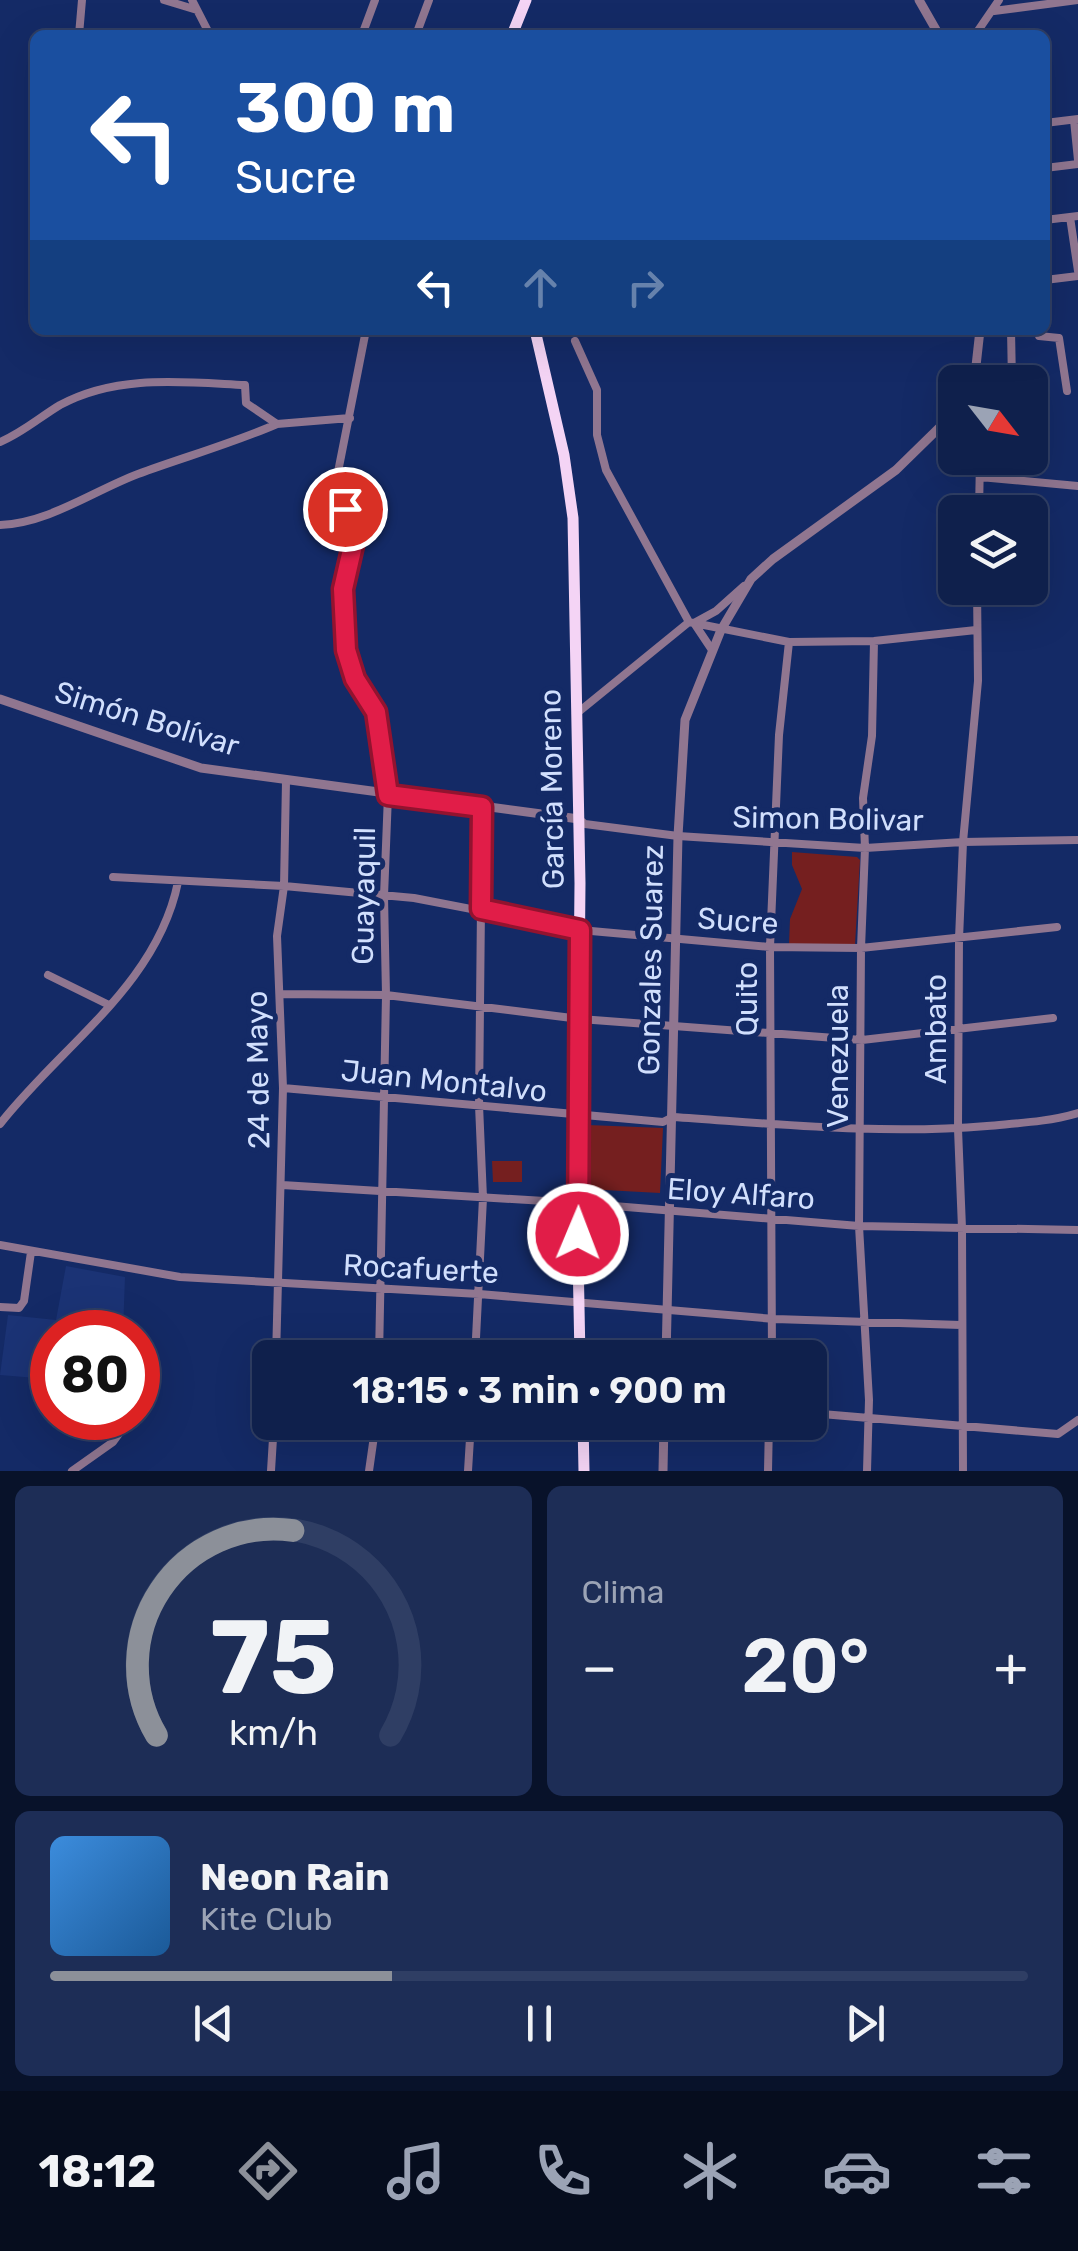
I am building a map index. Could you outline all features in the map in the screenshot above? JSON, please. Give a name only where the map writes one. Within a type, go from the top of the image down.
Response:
[{"type":"highway","points":[[514,30],[526,0]]},
{"type":"highway","name":"García Moreno","points":[[536,335],[567,468],[573,518],[580,930],[579,1340]]},
{"type":"highway","points":[[583,1440],[584,1471]]},
{"type":"street","points":[[79,30],[82,0]]},
{"type":"street","points":[[164,0],[197,10]]},
{"type":"street","points":[[192,0],[207,30]]},
{"type":"street","points":[[364,30],[374,0]]},
{"type":"street","points":[[418,30],[429,0]]},
{"type":"street","points":[[919,0],[936,30]]},
{"type":"street","points":[[979,30],[999,0]]},
{"type":"street","points":[[994,11],[1078,0]]},
{"type":"street","points":[[1050,123],[1076,120],[1078,162],[1050,167]]},
{"type":"street","points":[[1050,279],[1078,274],[1074,216]]},
{"type":"street","name":"Guayaquil","points":[[365,335],[337,477],[354,541],[343,589],[346,650],[355,679],[376,712],[388,795],[381,1340]]},
{"type":"street","points":[[976,365],[979,335]]},
{"type":"street","points":[[1010,335],[1011,365]]},
{"type":"street","points":[[1039,335],[1060,338],[1067,390]]},
{"type":"street","points":[[574,341],[597,390],[597,435],[606,470],[692,622],[712,650]]},
{"type":"street","points":[[0,442],[62,404],[106,387],[160,382],[245,385],[246,403],[276,424]]},
{"type":"street","points":[[0,525],[48,514],[134,476],[276,424],[350,418]]},
{"type":"street","name":"Gonzales Suarez","points":[[667,1340],[678,836],[685,720],[721,630],[751,579],[896,470],[938,429]]},
{"type":"street","points":[[1013,475],[1013,480]]},
{"type":"street","points":[[979,495],[980,477],[1078,486]]},
{"type":"street","points":[[576,714],[692,622],[716,612],[751,579]]},
{"type":"street","name":"Ambato","points":[[963,1471],[959,939],[963,842],[978,681],[977,605]]},
{"type":"street","points":[[692,622],[789,642],[874,641],[976,630]]},
{"type":"street","name":"Venezuela","points":[[868,1471],[869,1416],[859,1226],[861,948],[864,798],[872,736],[874,641]]},
{"type":"street","name":"Quito","points":[[773,1340],[774,1218],[768,1124],[770,947],[773,844],[789,642]]},
{"type":"street","name":"Simón Bolívar","points":[[0,699],[200,768],[579,819]]},
{"type":"street","name":"24 de Mayo","points":[[276,1340],[283,1088],[277,936],[284,886],[286,781]]},
{"type":"street","points":[[476,1340],[482,1198],[482,807]]},
{"type":"street","name":"Simon Bolivar","points":[[579,819],[586,824],[678,836],[865,848],[1078,840]]},
{"type":"street","name":"Sucre","points":[[113,877],[384,896],[481,909],[580,930],[770,947],[861,948],[1057,926]]},
{"type":"street","points":[[0,1124],[110,1005],[161,938],[172,914],[178,882]]},
{"type":"street","points":[[48,975],[110,1005]]},
{"type":"street","points":[[281,994],[386,995],[674,1028],[862,1040],[1054,1018]]},
{"type":"street","name":"Juan Montalvo","points":[[283,1088],[578,1117],[664,1122],[673,1117],[861,1132],[1052,1120],[1078,1113]]},
{"type":"street","name":"Eloy Alfaro","points":[[282,1186],[577,1203],[859,1226],[1078,1230]]},
{"type":"street","name":"Rocafuerte","points":[[0,1245],[180,1277],[480,1294],[774,1319],[961,1325]]},
{"type":"street","points":[[0,1308],[19,1308],[24,1302],[32,1252]]},
{"type":"street","points":[[827,1415],[1058,1434],[1078,1420]]},
{"type":"street","points":[[72,1471],[114,1440]]},
{"type":"street","points":[[271,1471],[273,1440]]},
{"type":"street","points":[[369,1471],[373,1440]]},
{"type":"street","points":[[468,1471],[470,1440]]},
{"type":"street","points":[[662,1471],[663,1440]]},
{"type":"street","points":[[768,1471],[769,1440]]},
{"type":"shaded area","points":[[792,852],[860,860],[855,945],[789,944],[790,919],[802,889],[792,865]]},
{"type":"shaded area","points":[[588,1125],[663,1128],[660,1193],[585,1189]]},
{"type":"shaded area","points":[[492,1161],[522,1161],[522,1182],[493,1182]]},
{"type":"shaded area","points":[[66,1266],[125,1277],[124,1310],[58,1310]]},
{"type":"shaded area","points":[[8,1315],[30,1317],[30,1378],[0,1375]]},
{"type":"route","points":[[345,509],[354,541],[343,589],[346,650],[355,679],[376,712],[388,795],[482,807],[481,909],[580,930],[578,1234]]}]
